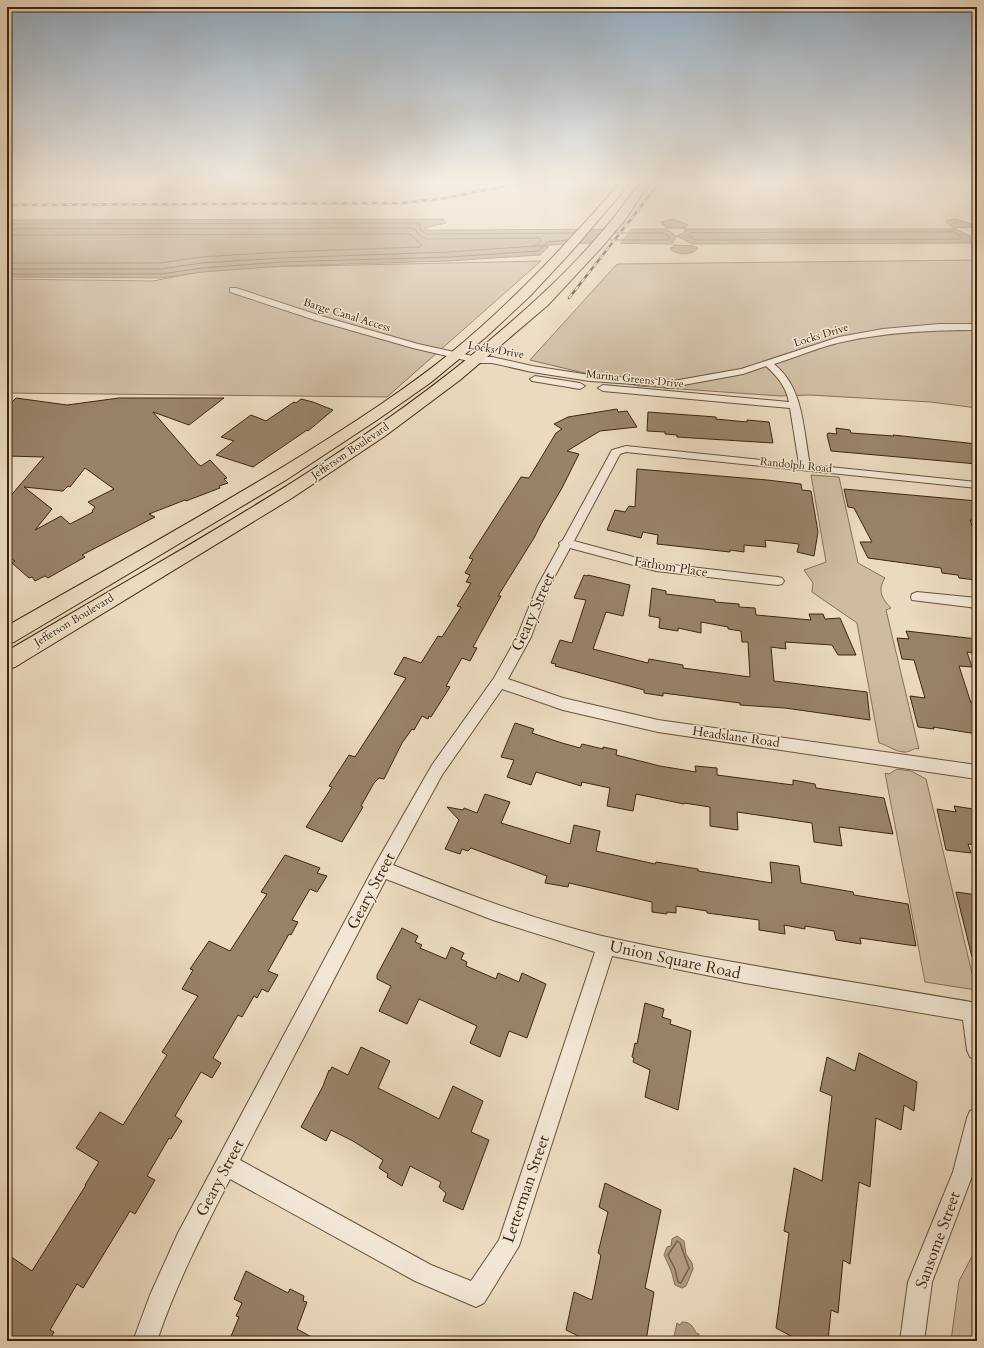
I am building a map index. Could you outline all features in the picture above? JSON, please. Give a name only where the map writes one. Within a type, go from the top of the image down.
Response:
[{"type":"main road","name":"Jefferson Boulevard","points":[[7,636],[266,485],[375,415],[457,355],[520,300],[572,245]]},
{"type":"main road","name":"Jefferson Boulevard","points":[[7,661],[286,494],[379,433],[477,360],[543,302],[598,245]]},
{"type":"street","name":"Barge Canal Access","points":[[233,290],[318,318],[416,346],[457,355]]},
{"type":"street","name":"Locks Drive","points":[[599,388],[640,388],[674,384],[743,371],[769,364],[839,340],[883,332],[938,327],[977,327]]},
{"type":"street","name":"Locks Drive","points":[[457,355],[477,360],[492,360],[532,369],[590,378],[674,384]]},
{"type":"street","name":"Marina Greens Drive","points":[[477,360],[489,369],[557,383],[795,406]]},
{"type":"street","points":[[769,364],[782,375],[787,383],[795,406],[805,466]]},
{"type":"street","name":"Randolph Road","points":[[616,452],[626,449],[805,466],[977,485]]},
{"type":"street","name":"Geary Street","points":[[145,1341],[158,1303],[186,1241],[382,869],[437,770],[499,682],[524,637],[543,587],[616,452]]},
{"type":"street","name":"Fathom Place","points":[[565,544],[620,559],[656,566],[778,581]]},
{"type":"street","points":[[917,597],[977,603]]},
{"type":"street","name":"Headslane Road","points":[[499,682],[563,704],[658,726],[977,772]]},
{"type":"street","name":"Union Square Road","points":[[382,869],[515,919],[606,945],[721,970],[974,1012]]},
{"type":"street","name":"Letterman Street","points":[[227,1165],[423,1273],[476,1295],[508,1246],[606,945]]},
{"type":"street","points":[[974,1012],[977,1050]]},
{"type":"street","name":"Sansome Street","points":[[912,1341],[920,1282],[964,1172],[977,1118]]},
{"type":"shaded area","points":[[977,260],[977,408],[931,402],[810,395],[780,396],[638,386],[530,360],[617,264]]},
{"type":"shaded area","points":[[541,261],[387,397],[7,393],[7,279],[153,281],[219,268]]},
{"type":"shaded area","points":[[811,475],[839,477],[858,563],[885,578],[881,586],[881,590],[883,598],[891,608],[886,610],[919,749],[904,752],[879,743],[857,623],[812,592],[813,583],[804,570],[826,562]]},
{"type":"shaded area","points":[[897,769],[911,771],[926,779],[976,990],[925,982],[885,773],[889,774]]},
{"type":"shaded area","points":[[977,1247],[977,1341],[951,1341],[959,1281]]},
{"type":"water","points":[[7,245],[554,245],[533,246],[549,246],[540,255],[449,261],[282,266],[203,272],[161,278],[7,277]]},
{"type":"water","points":[[673,245],[693,246],[698,248],[695,251],[681,254],[671,250],[670,248],[674,247]]},
{"type":"water","points":[[677,1236],[684,1241],[686,1254],[692,1263],[693,1269],[686,1286],[682,1288],[675,1285],[671,1270],[664,1255],[667,1247],[671,1246],[672,1239]]},
{"type":"water","points":[[682,1322],[692,1326],[696,1333],[699,1334],[698,1341],[673,1341],[677,1323],[680,1325]]},
{"type":"pier","points":[[591,245],[619,245],[618,246]]},
{"type":"building","points":[[16,398],[67,405],[119,398],[224,398],[189,425],[153,412],[198,464],[201,466],[210,460],[227,478],[224,479],[228,483],[219,486],[220,488],[149,514],[155,517],[82,555],[85,557],[48,578],[45,576],[35,581],[32,577],[29,578],[12,563],[15,561],[11,559],[7,564],[7,500],[44,457],[7,456],[7,407]],"holes":[[[85,468],[114,489],[88,502],[95,507],[92,511],[93,512],[70,524],[61,516],[35,530],[52,509],[24,487],[63,491],[68,486],[70,487]]]},
{"type":"building","points":[[301,399],[333,410],[308,431],[307,430],[253,467],[216,455],[234,441],[221,437],[251,415],[266,421]]},
{"type":"building","points":[[617,409],[618,412],[627,411],[637,427],[600,431],[567,451],[579,454],[534,538],[498,596],[501,596],[473,647],[477,648],[470,661],[462,658],[446,686],[450,687],[431,717],[429,716],[428,719],[422,716],[414,730],[412,729],[402,743],[384,779],[379,778],[374,783],[361,806],[363,807],[342,842],[306,827],[332,787],[329,786],[349,755],[355,757],[406,678],[394,674],[404,657],[421,663],[438,636],[442,637],[461,607],[457,606],[471,583],[466,582],[470,575],[465,573],[473,559],[469,558],[521,477],[529,478],[556,433],[562,429],[554,424],[568,417]]},
{"type":"building","points":[[648,412],[716,417],[716,419],[747,422],[747,420],[769,422],[773,443],[677,437],[677,435],[665,434],[665,432],[647,431]]},
{"type":"building","points":[[836,428],[850,430],[851,433],[894,436],[893,435],[977,444],[977,464],[831,451],[827,435],[828,433],[837,434]]},
{"type":"building","points":[[637,469],[801,484],[802,490],[811,491],[818,532],[814,556],[797,552],[799,544],[765,540],[766,547],[744,545],[744,552],[730,550],[730,552],[657,544],[658,535],[643,532],[641,538],[607,530],[615,510],[625,512],[629,506],[635,507]]},
{"type":"building","points":[[844,489],[977,501],[977,521],[970,520],[977,539],[977,580],[959,578],[958,575],[942,573],[941,568],[868,558],[860,542],[872,542],[854,508],[848,507]]},
{"type":"building","points":[[584,575],[630,585],[623,616],[606,612],[593,649],[648,663],[649,659],[683,665],[683,668],[750,677],[748,642],[742,642],[741,631],[701,622],[701,633],[678,628],[678,631],[659,628],[660,618],[649,616],[652,588],[666,591],[666,594],[715,600],[715,602],[739,604],[739,607],[755,608],[756,615],[811,620],[809,614],[823,614],[825,619],[840,618],[856,655],[838,655],[832,645],[785,642],[786,649],[771,647],[774,681],[867,692],[870,720],[785,708],[740,705],[740,703],[663,693],[663,696],[644,693],[644,690],[555,666],[556,664],[551,663],[560,640],[572,643],[586,600],[574,598]]},
{"type":"building","points":[[906,631],[977,639],[977,654],[967,652],[972,667],[959,666],[971,703],[977,703],[977,734],[933,727],[934,729],[918,727],[910,696],[925,698],[914,660],[902,659],[897,638],[909,639]]},
{"type":"building","points":[[515,723],[534,729],[532,733],[562,743],[580,748],[582,744],[603,749],[603,747],[617,750],[616,755],[660,766],[696,772],[695,766],[717,768],[717,775],[793,785],[793,780],[815,784],[816,788],[884,798],[893,834],[839,827],[842,846],[814,842],[812,823],[737,812],[738,830],[710,826],[710,807],[684,804],[636,794],[633,811],[607,806],[610,788],[582,782],[581,786],[536,772],[531,785],[507,777],[514,760],[501,757]]},
{"type":"building","points":[[485,794],[510,802],[501,823],[570,844],[574,825],[600,831],[596,851],[655,864],[656,862],[698,869],[698,871],[772,883],[770,862],[799,866],[801,883],[853,892],[854,895],[908,904],[916,946],[860,938],[861,944],[836,940],[834,931],[805,926],[805,929],[784,925],[785,934],[759,930],[759,920],[707,913],[707,911],[676,906],[676,913],[667,912],[667,914],[652,912],[652,902],[569,883],[568,887],[545,883],[547,876],[471,848],[468,851],[462,849],[460,854],[445,849],[459,820],[447,807],[463,810],[464,808],[477,813]]},
{"type":"building","points":[[954,806],[973,809],[977,824],[977,845],[968,844],[971,853],[946,850],[937,809],[956,812]]},
{"type":"building","points":[[285,855],[320,868],[317,873],[327,876],[317,892],[310,889],[292,920],[298,922],[291,935],[289,934],[268,971],[278,975],[268,992],[262,989],[257,998],[254,996],[242,1017],[238,1015],[213,1058],[221,1063],[212,1078],[201,1072],[175,1116],[182,1121],[171,1139],[169,1138],[147,1176],[155,1180],[135,1214],[130,1211],[83,1288],[77,1284],[50,1330],[54,1332],[49,1341],[7,1341],[7,1254],[32,1271],[99,1162],[76,1148],[100,1112],[123,1125],[167,1055],[162,1052],[198,996],[182,989],[193,970],[190,969],[209,941],[230,951],[267,894],[261,892]]},
{"type":"building","points":[[956,892],[977,895],[977,957],[972,957]]},
{"type":"building","points":[[402,928],[418,936],[415,942],[422,945],[420,948],[446,959],[451,947],[464,953],[461,959],[467,962],[466,966],[496,979],[498,973],[519,982],[522,973],[546,984],[527,1038],[509,1031],[500,1057],[470,1043],[477,1026],[419,999],[407,1024],[379,1011],[391,986],[377,979],[377,975]]},
{"type":"building","points":[[645,1003],[664,1009],[662,1017],[671,1020],[670,1024],[691,1031],[678,1110],[645,1097],[650,1070],[633,1062],[634,1058],[632,1057],[635,1043],[637,1044]]},
{"type":"building","points":[[361,1047],[390,1061],[378,1088],[439,1119],[453,1086],[483,1101],[471,1132],[489,1140],[463,1210],[443,1201],[446,1193],[439,1187],[441,1182],[410,1166],[402,1186],[387,1177],[388,1174],[379,1168],[383,1160],[353,1141],[331,1130],[326,1141],[301,1127],[323,1086],[329,1070],[330,1071],[332,1067],[348,1075]]},
{"type":"building","points":[[859,1053],[917,1082],[914,1111],[904,1105],[901,1130],[876,1118],[870,1187],[859,1182],[850,1264],[843,1260],[838,1313],[831,1310],[828,1341],[800,1341],[776,1328],[789,1233],[784,1231],[794,1168],[822,1181],[832,1096],[820,1091],[827,1057],[855,1071]]},
{"type":"building","points":[[605,1183],[661,1210],[645,1288],[654,1292],[646,1341],[589,1341],[566,1330],[574,1292],[592,1300],[601,1255],[598,1253],[608,1212],[599,1207]]},
{"type":"building","points":[[246,1271],[288,1293],[290,1289],[304,1296],[303,1301],[307,1302],[297,1329],[319,1341],[229,1341],[239,1317],[236,1316],[242,1303],[234,1299]]},
{"type":"railway","points":[[569,298],[611,245]]}]
